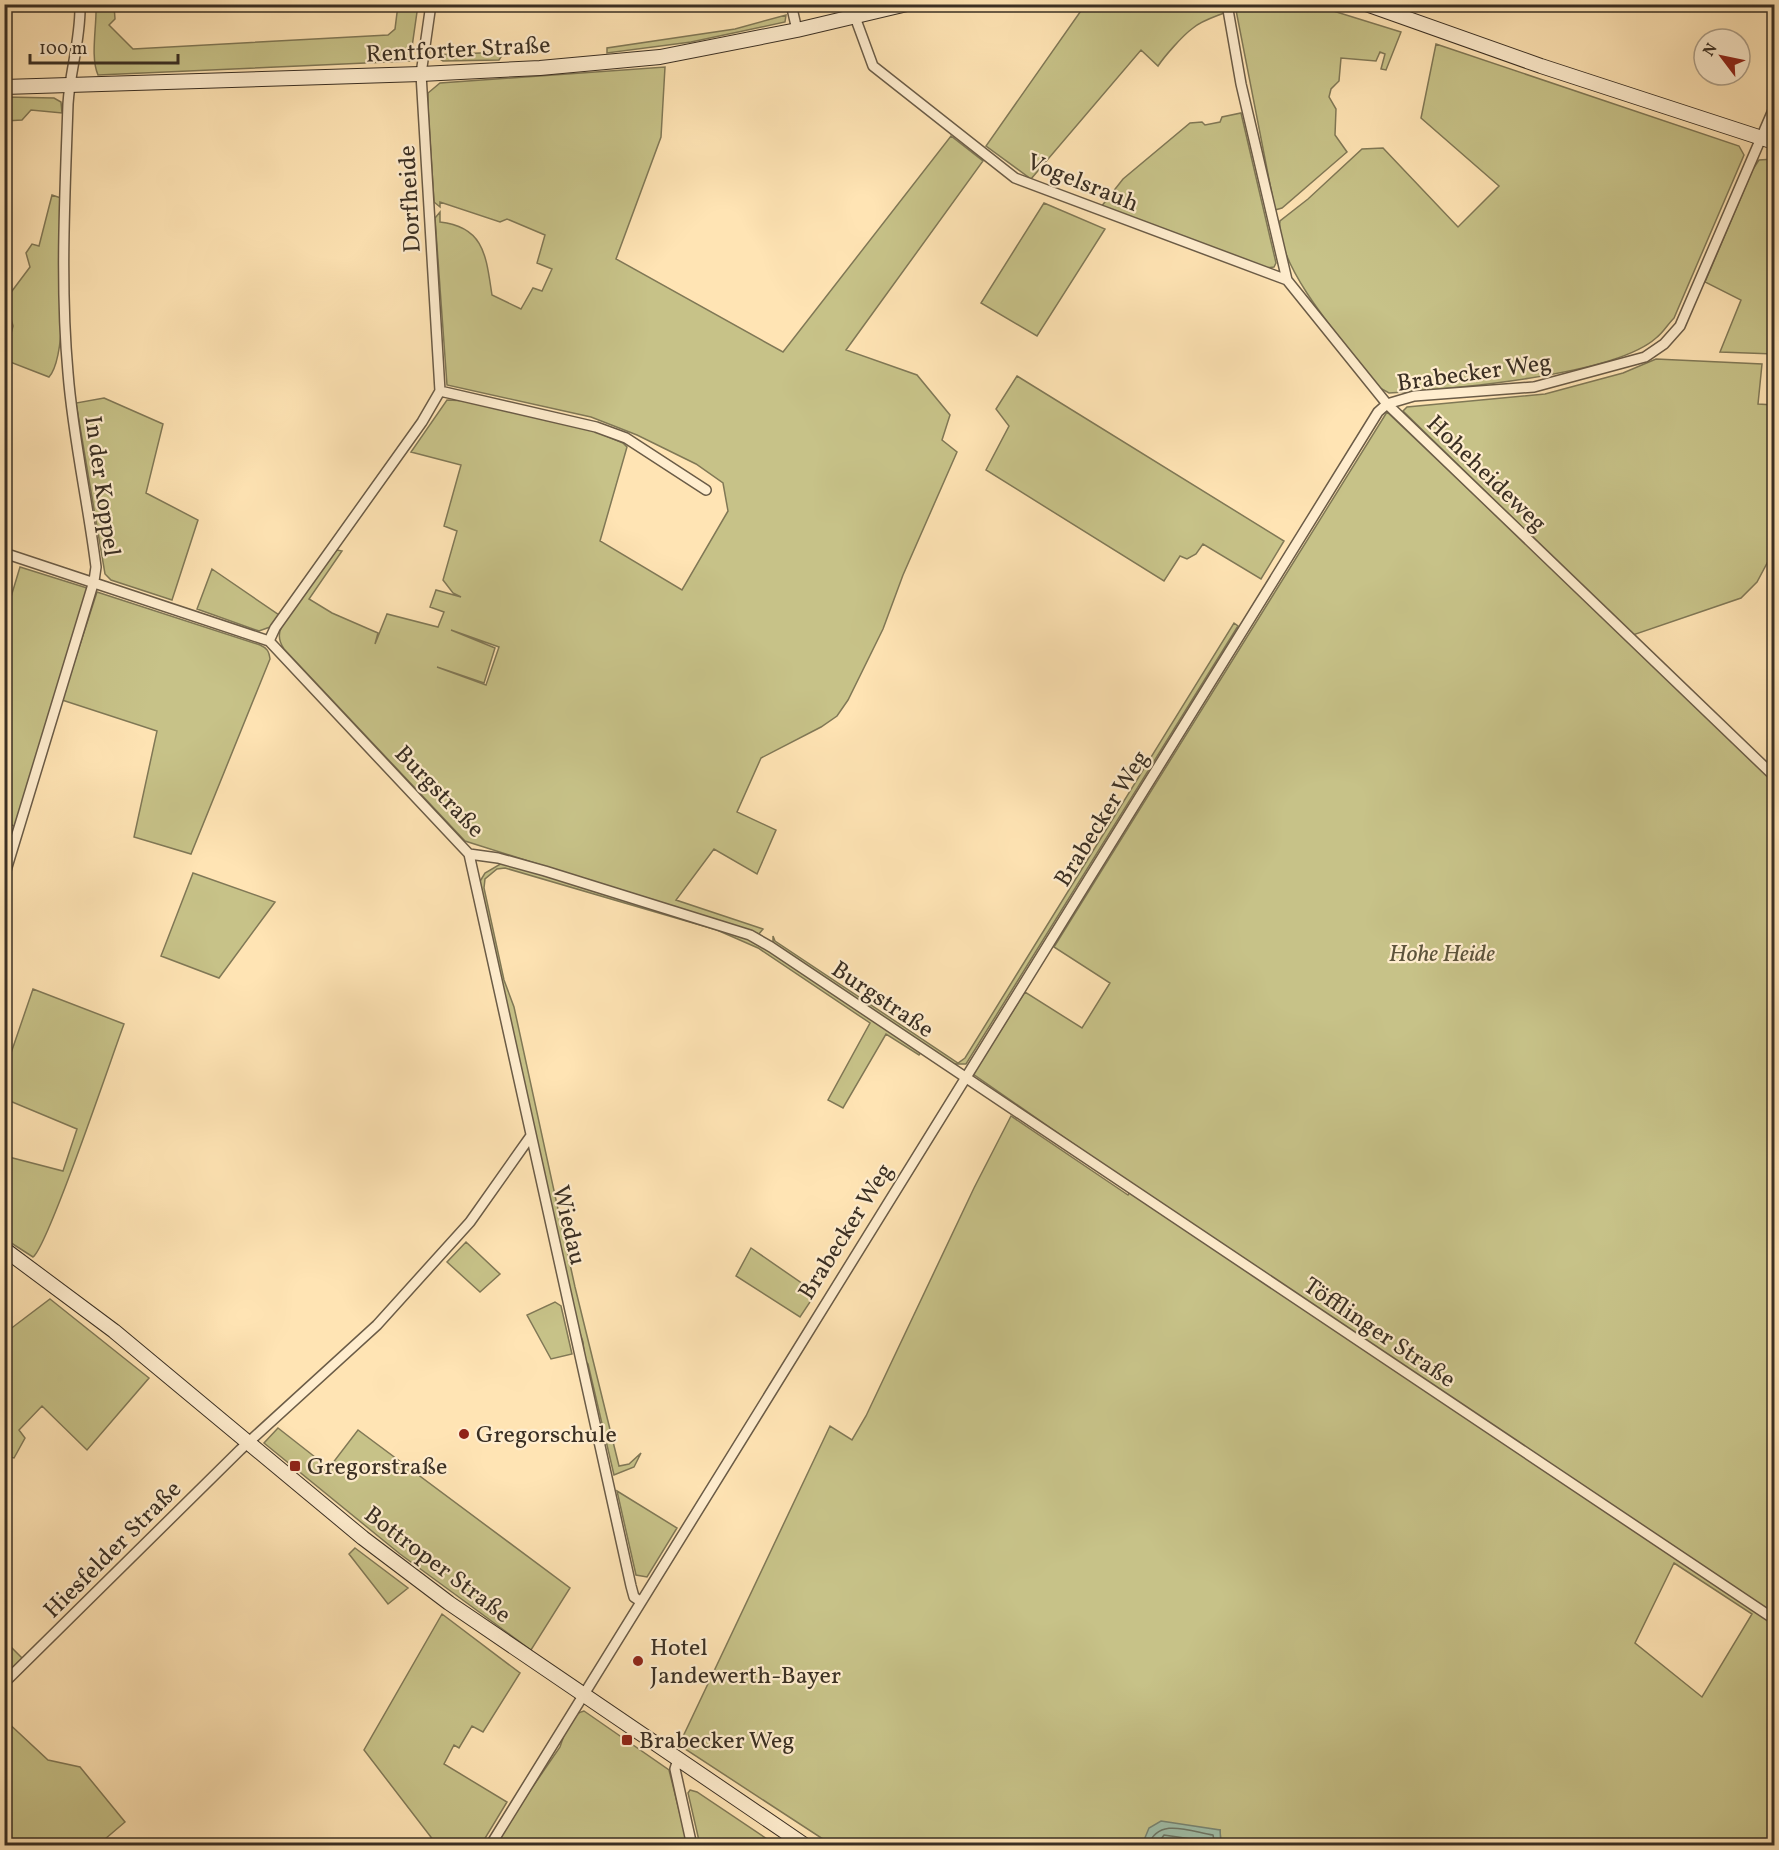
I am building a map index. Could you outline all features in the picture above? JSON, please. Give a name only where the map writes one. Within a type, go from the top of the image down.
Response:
[{"type":"main road","name":"Rentforter Straße","points":[[4,87],[69,87],[420,74],[540,68],[660,57],[797,30],[907,4]]},
{"type":"main road","points":[[1366,4],[1541,66],[1768,140]]},
{"type":"main road","name":"Bottroper Straße","points":[[4,1249],[114,1331],[401,1567],[583,1695],[806,1845]]},
{"type":"street","name":"In der Koppel","points":[[4,877],[94,581],[96,567],[71,403],[64,271],[69,87],[81,31],[80,4]]},
{"type":"street","name":"Dorfheide","points":[[431,4],[420,74],[441,391]]},
{"type":"street","points":[[791,4],[797,30]]},
{"type":"street","name":"Hoheheideweg","points":[[1227,4],[1241,84],[1287,280],[1387,404],[1774,776]]},
{"type":"street","name":"Vogelsrauh","points":[[855,17],[873,66],[1015,178],[1287,280]]},
{"type":"street","name":"Brabecker Weg","points":[[490,1845],[963,1077],[1360,437],[1378,412],[1387,404],[1414,396],[1534,387],[1645,357],[1664,344],[1680,326],[1768,140],[1774,108]]},
{"type":"street","points":[[269,641],[275,628],[422,422],[441,391],[596,427],[626,438],[706,490]]},
{"type":"street","name":"Burgstraße","points":[[4,553],[269,641],[468,854],[498,858],[536,868],[750,934],[963,1077]]},
{"type":"street","name":"Wiedau","points":[[468,854],[629,1576],[634,1597],[640,1601]]},
{"type":"street","name":"Töfflinger Straße","points":[[963,1077],[1774,1619]]},
{"type":"street","points":[[249,1444],[377,1325],[393,1304],[470,1222],[530,1137]]},
{"type":"street","name":"Hiesfelder Straße","points":[[4,1683],[249,1444]]},
{"type":"street","points":[[678,1759],[675,1769],[692,1845]]},
{"type":"green space","points":[[96,5],[114,5],[115,19],[109,25],[133,49],[388,35],[395,29],[398,5],[418,5],[410,61],[98,75],[94,59]]},
{"type":"green space","points":[[1085,5],[1223,5],[1224,13],[1193,28],[1158,66],[1141,50],[1031,179],[986,146]]},
{"type":"green space","points":[[1235,5],[1314,5],[1401,32],[1386,70],[1381,69],[1385,54],[1380,52],[1376,61],[1341,58],[1339,81],[1331,89],[1329,97],[1336,109],[1335,135],[1347,152],[1282,208],[1275,210]]},
{"type":"green space","points":[[786,15],[785,22],[691,42],[607,53],[607,48],[735,29]]},
{"type":"green space","points":[[1436,44],[1739,146],[1744,155],[1674,318],[1656,338],[1635,351],[1605,362],[1569,371],[1488,384],[1389,393],[1380,388],[1334,331],[1302,285],[1289,261],[1281,240],[1280,221],[1308,199],[1362,149],[1383,148],[1458,227],[1499,186],[1421,118]]},
{"type":"green space","points":[[504,52],[499,60],[443,61],[433,55]]},
{"type":"green space","points":[[665,67],[661,137],[616,259],[783,352],[951,136],[983,161],[846,350],[917,375],[950,415],[942,440],[957,452],[903,575],[883,629],[848,700],[837,716],[821,727],[761,758],[737,812],[776,830],[757,874],[714,849],[676,900],[763,929],[759,934],[465,841],[280,643],[280,631],[289,614],[315,576],[337,550],[342,551],[309,599],[332,613],[378,633],[375,644],[387,614],[438,627],[444,612],[430,607],[436,590],[461,597],[453,593],[443,580],[457,531],[444,526],[461,465],[411,452],[447,400],[469,401],[585,427],[623,443],[627,447],[600,541],[682,590],[728,511],[723,483],[696,464],[637,435],[591,417],[447,385],[435,218],[440,212],[440,222],[466,230],[481,246],[488,268],[492,295],[521,309],[533,288],[542,291],[552,269],[537,263],[545,235],[507,219],[500,222],[440,202],[440,207],[434,202],[428,93],[440,83]],"holes":[[[451,630],[499,647],[486,685],[437,667],[484,683],[495,648]]]},
{"type":"green space","points":[[5,97],[54,98],[61,102],[62,113],[31,110],[22,120],[5,121]]},
{"type":"green space","points":[[1241,113],[1276,263],[1274,267],[1265,268],[1101,207],[1123,179],[1190,123],[1202,122],[1205,125],[1220,122],[1222,117]]},
{"type":"green space","points":[[1774,159],[1774,354],[1720,352],[1741,300],[1705,282],[1753,169],[1759,160]]},
{"type":"green space","points":[[52,195],[61,198],[63,292],[60,344],[56,364],[49,377],[10,362],[6,354],[13,326],[6,299],[30,267],[26,253],[32,244],[39,246]]},
{"type":"green space","points":[[1044,203],[1105,229],[1037,336],[981,303]]},
{"type":"green space","points":[[1656,359],[1762,364],[1758,404],[1774,405],[1774,550],[1757,582],[1741,598],[1633,635],[1403,411],[1407,407],[1545,394],[1623,373]]},
{"type":"green space","points":[[1017,376],[1284,541],[1261,579],[1203,544],[1196,554],[1187,559],[1180,556],[1164,581],[986,470],[1009,426],[996,409]]},
{"type":"green space","points":[[104,398],[163,424],[146,493],[198,520],[172,600],[111,580],[105,574],[76,403]]},
{"type":"green space","name":"Hohe Heide","points":[[1387,412],[1774,779],[1774,1845],[1221,1846],[1220,1830],[1142,1843],[1142,1845],[832,1845],[679,1745],[830,1426],[852,1440],[866,1416],[974,1188],[1011,1116],[1128,1195],[1134,1186],[973,1074],[1025,992],[1082,1028],[1110,983],[1054,947]],"holes":[[[1674,1563],[1752,1614],[1702,1697],[1635,1643]]]},
{"type":"green space","points":[[20,567],[87,588],[16,827],[5,822],[4,620]]},
{"type":"green space","points":[[212,569],[279,615],[270,627],[259,631],[197,609]]},
{"type":"green space","points":[[97,592],[260,645],[269,654],[270,659],[191,854],[134,837],[157,731],[62,700]]},
{"type":"green space","points":[[1234,623],[1238,626],[966,1064],[953,1064],[773,943],[773,936],[775,941],[958,1063],[965,1058]]},
{"type":"green space","points":[[502,863],[735,932],[761,945],[921,1052],[919,1055],[886,1034],[843,1108],[828,1100],[870,1023],[758,948],[717,930],[505,868],[497,869],[485,879],[484,888],[504,980],[514,1007],[575,1287],[619,1466],[629,1464],[641,1453],[634,1467],[614,1475],[588,1364],[585,1361],[583,1342],[479,883],[485,873]]},
{"type":"green space","points":[[193,873],[275,902],[219,978],[161,956]]},
{"type":"green space","points":[[33,989],[124,1024],[65,1187],[41,1245],[33,1257],[5,1239],[5,1156],[63,1171],[77,1129],[5,1099],[5,1056],[10,1056]]},
{"type":"green space","points":[[466,1242],[500,1274],[480,1292],[447,1262]]},
{"type":"green space","points":[[751,1248],[816,1293],[800,1317],[736,1276]]},
{"type":"green space","points":[[50,1299],[149,1378],[87,1450],[42,1406],[19,1430],[25,1438],[14,1458],[6,1456],[5,1333]]},
{"type":"green space","points":[[555,1302],[561,1306],[572,1354],[551,1359],[527,1315]]},
{"type":"green space","points":[[278,1428],[329,1468],[358,1430],[570,1588],[531,1650],[400,1554],[264,1443]]},
{"type":"green space","points":[[617,1491],[677,1528],[647,1577],[636,1575]]},
{"type":"green space","points":[[355,1548],[408,1588],[388,1604],[349,1554]]},
{"type":"green space","points":[[442,1614],[520,1673],[483,1732],[472,1726],[459,1748],[454,1745],[444,1764],[507,1802],[481,1845],[437,1845],[364,1750]]},
{"type":"green space","points":[[5,1641],[24,1660],[5,1678]]},
{"type":"green space","points":[[584,1711],[669,1770],[688,1846],[492,1846],[560,1747],[574,1716]]},
{"type":"green space","points":[[4,1719],[48,1760],[80,1767],[125,1822],[98,1845],[9,1845],[4,1840]]},
{"type":"green space","points":[[690,1790],[697,1792],[776,1845],[700,1845],[688,1793]]},
{"type":"water","points":[[1161,1821],[1220,1830],[1221,1845],[1142,1845],[1149,1828]]},
{"type":"place","name":"Gregorschule","points":[[464,1434]]},
{"type":"place","name":"Gregorstraße","points":[[295,1466]]},
{"type":"place","name":"Hotel Jandewerth-Bayer","points":[[638,1661]]},
{"type":"place","name":"Brabecker Weg","points":[[627,1740]]}]
